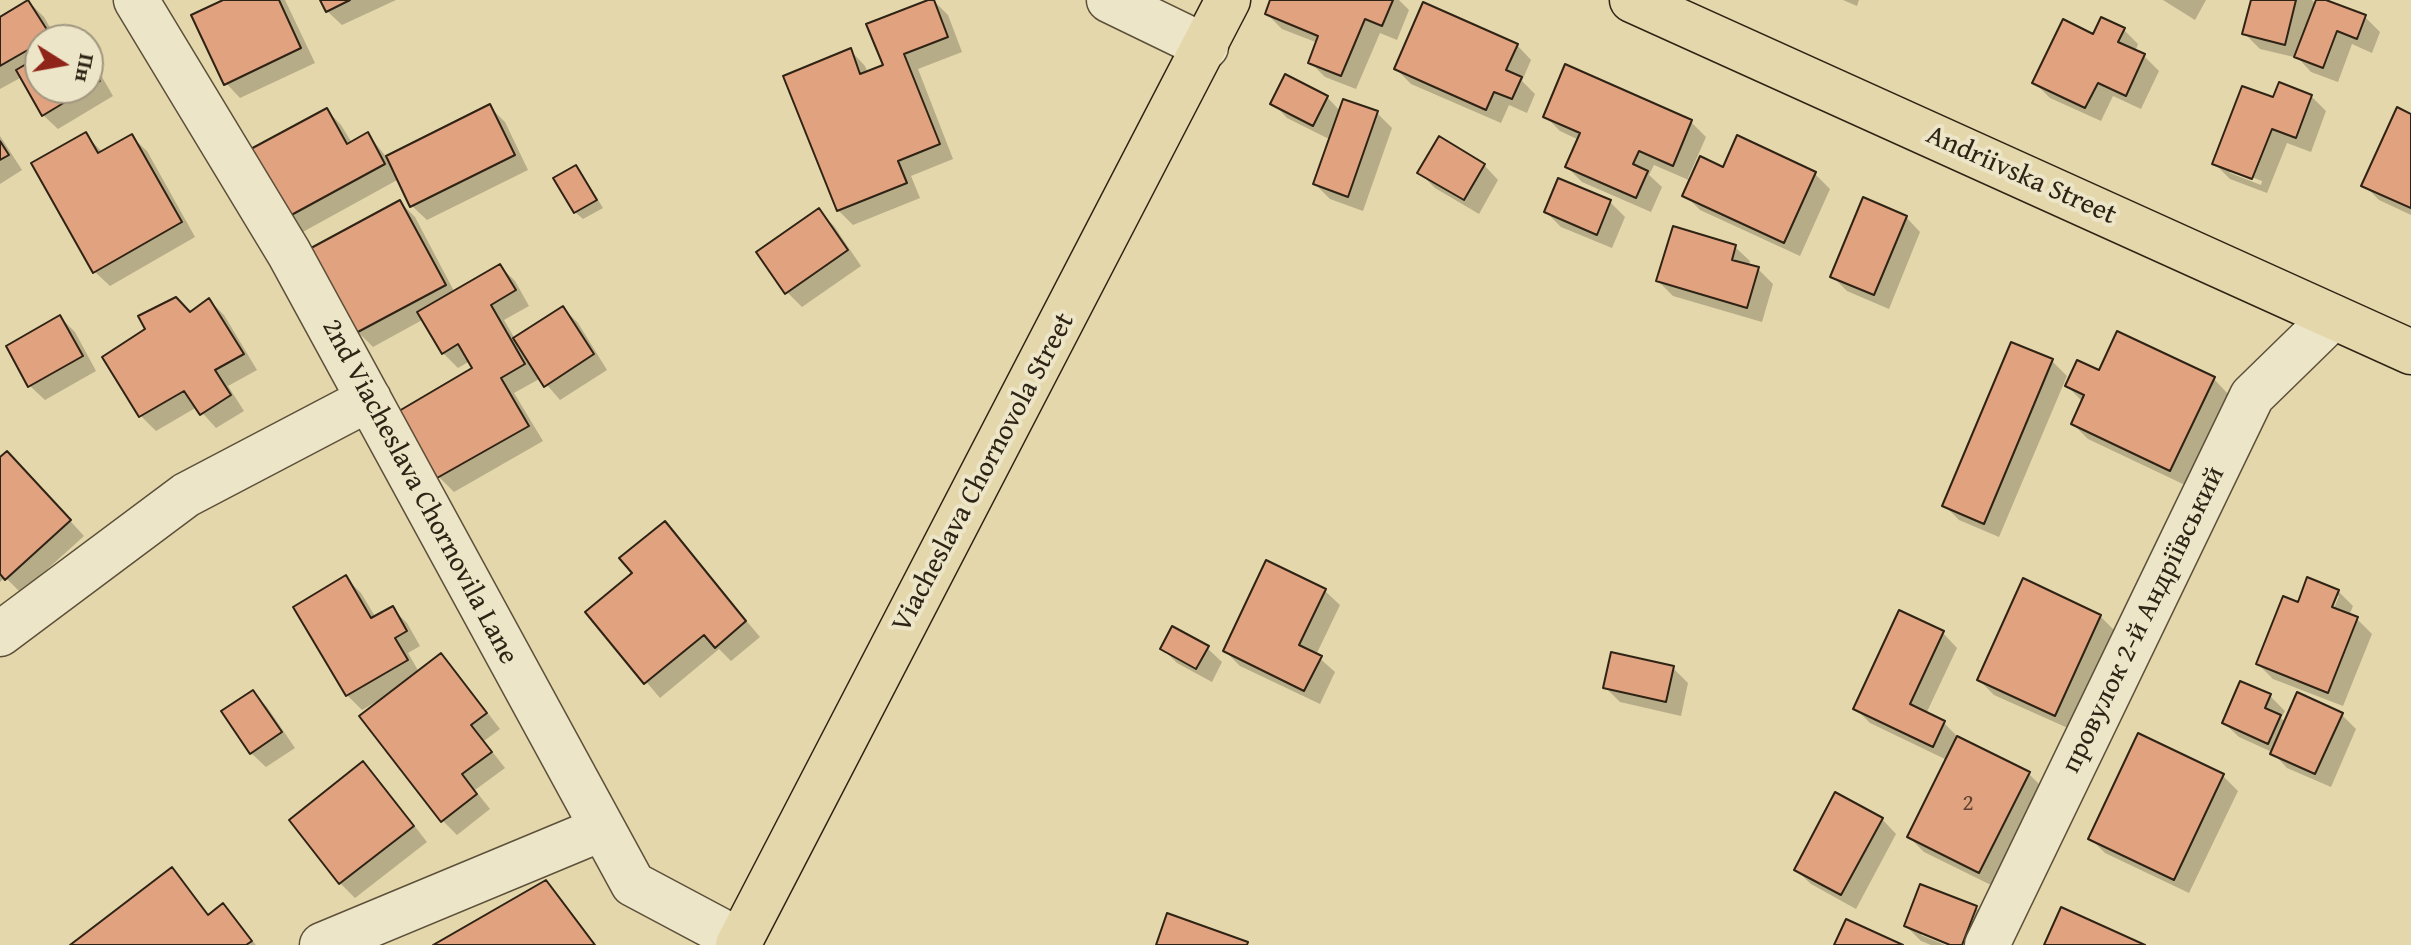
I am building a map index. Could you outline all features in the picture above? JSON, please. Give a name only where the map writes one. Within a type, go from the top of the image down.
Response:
[{"type":"main road","name":"Viacheslava Chornovola Street","points":[[739,943],[1228,0]]},
{"type":"main road","name":"Andriivska Street","points":[[1632,0],[2411,352]]},
{"type":"street","name":"2nd Viacheslava Chornovila Lane","points":[[136,0],[289,253],[633,884],[739,943]]},
{"type":"street","points":[[1109,0],[1206,47]]},
{"type":"street","name":"провулок 2-й Андріївський","points":[[1987,945],[2252,396],[2333,317]]},
{"type":"street","points":[[0,634],[186,495],[369,399]]},
{"type":"street","points":[[322,945],[601,829]]},
{"type":"building","points":[[28,0],[43,24],[24,24],[24,52],[0,66],[0,17]]},
{"type":"building","points":[[223,0],[279,0],[301,48],[224,85],[191,15]]},
{"type":"building","points":[[320,0],[350,0],[326,12]]},
{"type":"building","points":[[934,0],[948,37],[904,54],[940,144],[898,161],[907,183],[837,211],[783,76],[851,48],[860,74],[883,65],[866,24]]},
{"type":"building","points":[[1270,0],[1393,0],[1382,26],[1365,19],[1341,76],[1308,63],[1318,36],[1265,14]]},
{"type":"building","points":[[2251,0],[2296,0],[2285,45],[2242,34]]},
{"type":"building","points":[[2316,0],[2326,0],[2366,15],[2357,39],[2337,31],[2323,68],[2294,57]]},
{"type":"building","points":[[1423,2],[1518,44],[1506,70],[1522,77],[1512,99],[1494,92],[1486,110],[1394,69]]},
{"type":"building","points":[[2101,17],[2125,28],[2118,42],[2145,54],[2126,96],[2098,83],[2085,108],[2032,83],[2063,19],[2093,34]]},
{"type":"building","points":[[1565,64],[1692,120],[1673,166],[1639,151],[1633,164],[1648,171],[1636,198],[1565,167],[1580,133],[1543,117]]},
{"type":"building","points":[[24,65],[24,84],[16,70]]},
{"type":"building","points":[[1285,74],[1328,96],[1313,126],[1270,104]]},
{"type":"building","points":[[2279,82],[2312,95],[2296,138],[2272,129],[2252,179],[2212,164],[2242,86],[2273,97]]},
{"type":"building","points":[[1343,99],[1378,111],[1348,197],[1313,184]]},
{"type":"building","points":[[35,104],[62,104],[42,116]]},
{"type":"building","points":[[490,104],[515,155],[410,207],[386,156]]},
{"type":"building","points":[[2397,107],[2411,114],[2411,208],[2361,186]]},
{"type":"building","points":[[327,108],[347,144],[368,132],[385,164],[284,219],[247,151]]},
{"type":"building","points":[[86,132],[98,153],[132,134],[182,222],[93,273],[31,163]]},
{"type":"building","points":[[1737,135],[1816,172],[1784,243],[1682,196],[1700,156],[1723,167]]},
{"type":"building","points":[[1439,136],[1485,164],[1464,200],[1417,173]]},
{"type":"building","points":[[0,141],[9,155],[0,160]]},
{"type":"building","points":[[576,165],[597,200],[574,213],[553,178]]},
{"type":"building","points":[[1558,178],[1611,200],[1597,235],[1544,212]]},
{"type":"building","points":[[1863,197],[1907,216],[1874,295],[1830,277]]},
{"type":"building","points":[[400,200],[446,285],[356,333],[311,248]]},
{"type":"building","points":[[819,208],[848,250],[785,294],[756,252]]},
{"type":"building","points":[[1673,226],[1736,245],[1732,260],[1759,267],[1747,308],[1656,281]]},
{"type":"building","points":[[500,264],[516,290],[491,305],[525,364],[501,378],[529,426],[437,478],[399,411],[472,368],[458,344],[442,354],[417,312]]},
{"type":"building","points":[[176,297],[190,312],[209,298],[244,354],[215,370],[231,395],[200,415],[184,391],[139,417],[102,357],[145,329],[138,316]]},
{"type":"building","points":[[563,306],[594,354],[544,387],[513,338]]},
{"type":"building","points":[[60,315],[83,356],[28,387],[6,346]]},
{"type":"building","points":[[2117,331],[2215,377],[2170,471],[2071,424],[2084,395],[2065,386],[2077,360],[2099,370]]},
{"type":"building","points":[[2011,342],[2053,359],[1984,524],[1942,506]]},
{"type":"building","points":[[7,451],[71,520],[5,580],[0,574],[0,457]]},
{"type":"building","points":[[665,521],[746,621],[715,648],[704,635],[644,684],[585,612],[632,573],[619,558]]},
{"type":"building","points":[[1266,560],[1326,589],[1299,645],[1322,656],[1304,691],[1223,651]]},
{"type":"building","points":[[346,575],[371,618],[393,606],[407,631],[395,638],[408,660],[346,696],[293,607]]},
{"type":"building","points":[[2307,577],[2339,590],[2332,607],[2358,617],[2328,693],[2256,664],[2283,596],[2298,602]]},
{"type":"building","points":[[2023,578],[2101,615],[2055,716],[1977,680]]},
{"type":"building","points":[[1899,610],[1944,631],[1910,704],[1945,721],[1933,747],[1853,709]]},
{"type":"building","points":[[1172,626],[1209,646],[1196,669],[1160,649]]},
{"type":"building","points":[[1611,652],[1674,666],[1666,702],[1603,688]]},
{"type":"building","points":[[441,653],[487,713],[471,725],[492,752],[462,774],[477,794],[441,822],[359,716]]},
{"type":"building","points":[[2240,681],[2271,694],[2265,708],[2281,715],[2268,744],[2222,723]]},
{"type":"building","points":[[253,690],[282,732],[250,754],[221,711]]},
{"type":"building","points":[[2297,692],[2343,713],[2315,774],[2270,754]]},
{"type":"building","points":[[2138,733],[2224,774],[2174,880],[2088,839]]},
{"type":"building","points":[[1957,736],[2030,772],[1979,873],[1907,837]]},
{"type":"building","points":[[363,761],[414,826],[339,884],[289,820]]},
{"type":"building","points":[[1835,792],[1883,818],[1841,895],[1794,870]]},
{"type":"building","points":[[172,867],[208,915],[223,903],[252,941],[246,945],[70,945]]},
{"type":"building","points":[[546,880],[595,945],[433,945]]},
{"type":"building","points":[[1920,884],[1977,906],[1962,945],[1950,945],[1904,926]]},
{"type":"building","points":[[2061,907],[2145,945],[2044,945]]},
{"type":"building","points":[[1167,913],[1248,942],[1247,945],[1156,945]]},
{"type":"building","points":[[1846,919],[1903,945],[1834,945]]}]
